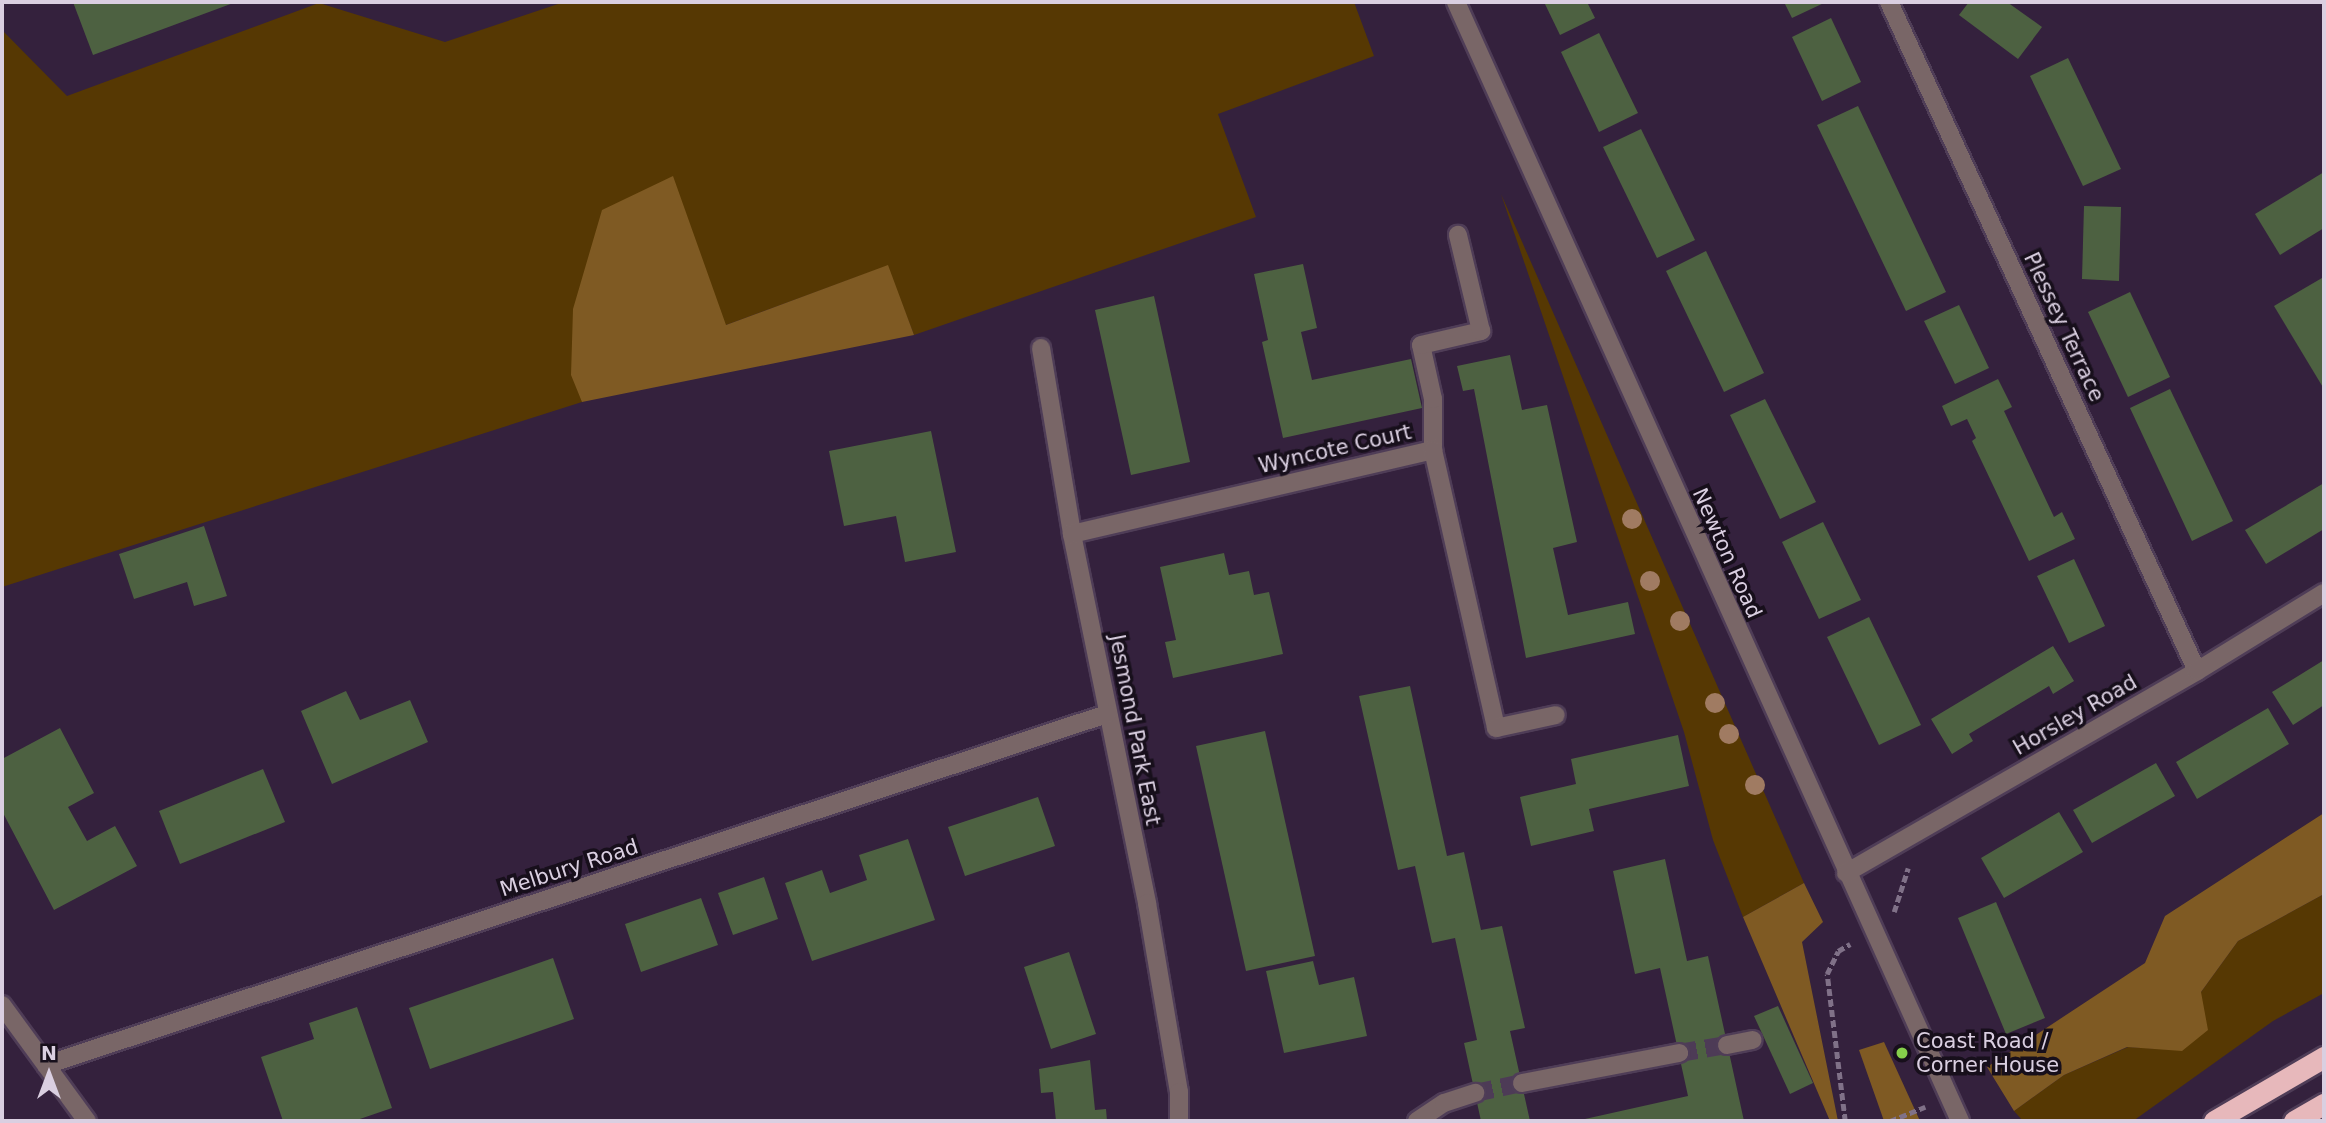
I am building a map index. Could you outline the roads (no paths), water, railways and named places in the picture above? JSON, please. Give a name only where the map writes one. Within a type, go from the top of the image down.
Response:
[{"type":"highway","points":[[2214,1121],[2324,1057]]},
{"type":"highway","points":[[2294,1121],[2324,1104]]},
{"type":"street","name":"Newton Road","points":[[1456,2],[1846,873],[1961,1120]]},
{"type":"street","name":"Plessey Terrace","points":[[1888,2],[2197,671]]},
{"type":"street","points":[[1433,450],[1433,399],[1421,345],[1481,331],[1458,235]]},
{"type":"street","name":"Jesmond Park East","points":[[1041,348],[1072,534],[1147,903],[1179,1092],[1179,1121]]},
{"type":"street","name":"Wyncote Court","points":[[1072,534],[1433,450],[1496,728],[1556,715]]},
{"type":"street","name":"Horsley Road","points":[[1846,873],[2197,671],[2324,593]]},
{"type":"street","name":"Melbury Road","points":[[46,1065],[1107,714]]},
{"type":"street","points":[[2,1004],[87,1121]]},
{"type":"street","points":[[1727,1045],[1754,1040]]},
{"type":"street","points":[[1522,1083],[1679,1054]]},
{"type":"street","points":[[1417,1121],[1444,1103],[1475,1093]]},
{"type":"tunnel","points":[[1679,1053],[1727,1045]]},
{"type":"tunnel","points":[[1475,1093],[1522,1083]]},
{"type":"place","name":"Coast Road / Corner House","points":[[1902,1053]]}]
